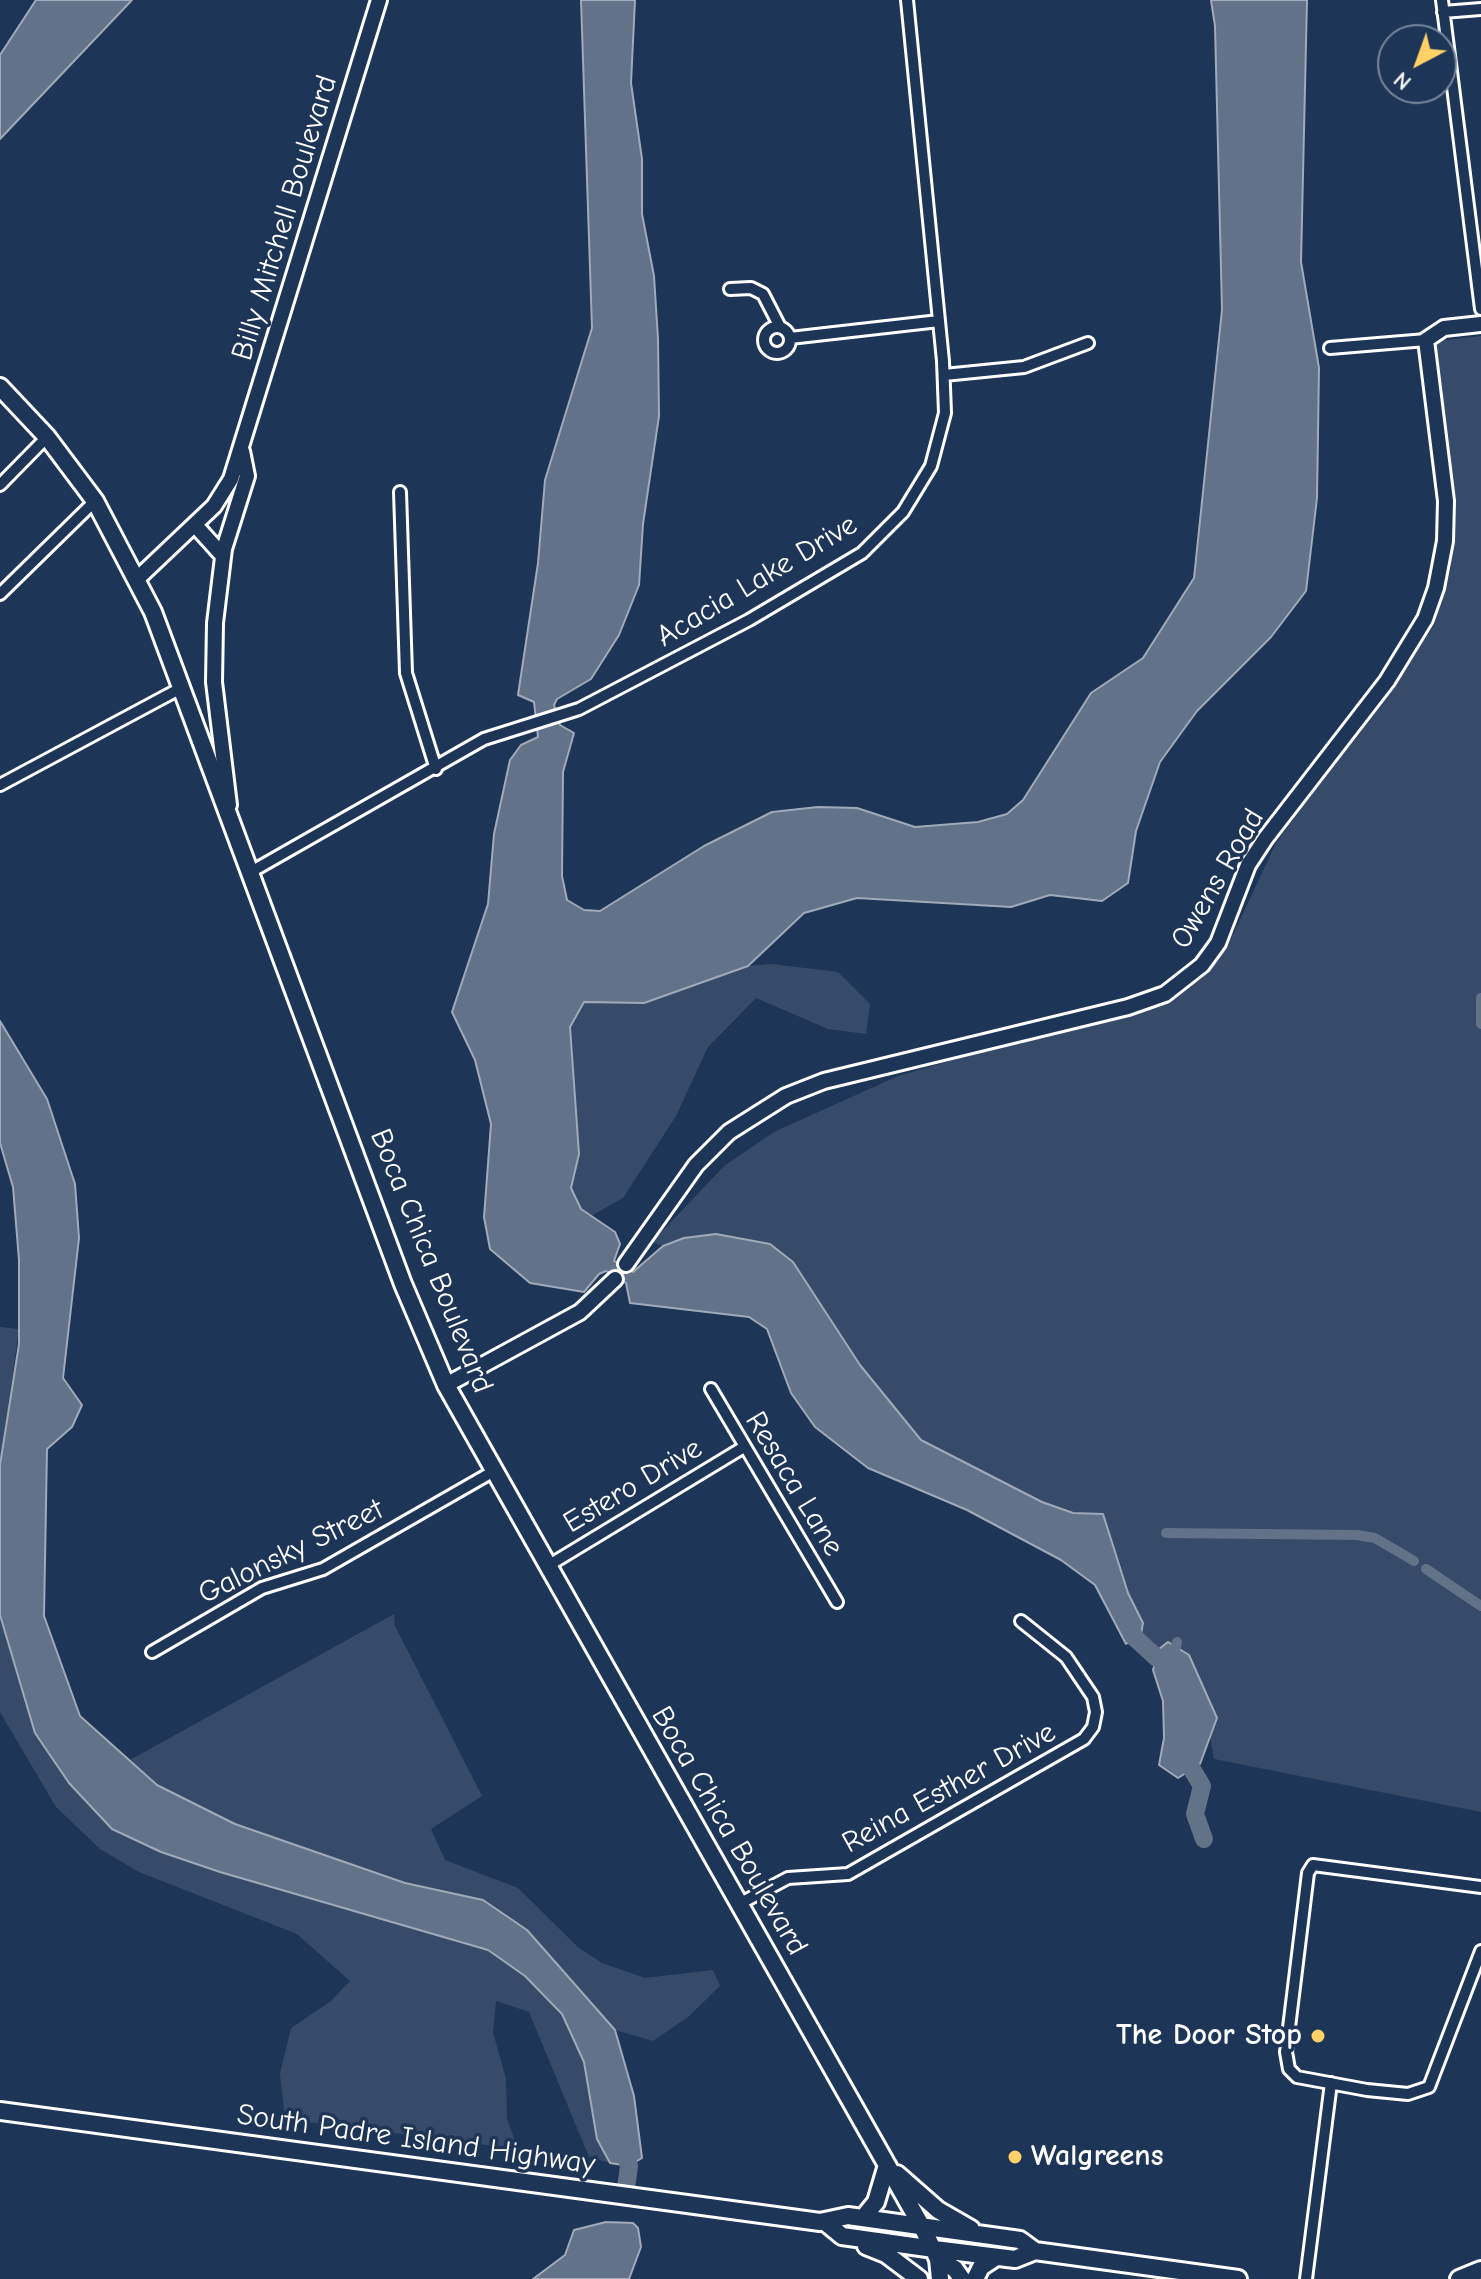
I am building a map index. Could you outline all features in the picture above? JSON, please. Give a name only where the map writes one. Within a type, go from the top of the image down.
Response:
[{"type":"main road","name":"Boca Chica Boulevard","points":[[0,387],[47,437],[95,501],[137,579],[231,820],[403,1284],[446,1385],[546,1567],[922,2227],[936,2254],[940,2279]]},
{"type":"main road","name":"South Padre Island Highway","points":[[0,2111],[825,2222],[848,2216],[863,2218],[1020,2240],[1035,2251]]},
{"type":"main road","points":[[863,2218],[876,2202],[887,2165],[938,2210],[984,2235]]},
{"type":"main road","points":[[825,2222],[842,2236],[886,2254],[919,2279]]},
{"type":"main road","points":[[842,2236],[936,2254],[1015,2259],[1035,2251],[1238,2279]]},
{"type":"main road","name":"Boca Chica Boulevard","points":[[936,2254],[962,2279]]},
{"type":"main road","points":[[975,2279],[981,2267],[996,2257]]},
{"type":"main road","points":[[1459,2279],[1481,2270]]},
{"type":"street","name":"Billy Mitchell Boulevard","points":[[137,579],[214,506],[231,479],[379,0]]},
{"type":"street","name":"Acacia Lake Drive","points":[[249,873],[484,739],[579,709],[749,620],[862,553],[903,512],[931,466],[945,413],[944,375],[907,0]]},
{"type":"street","points":[[1442,0],[1481,309]]},
{"type":"street","points":[[1443,12],[1481,9]]},
{"type":"street","points":[[730,289],[751,288],[763,294],[780,327],[790,338]]},
{"type":"street","points":[[790,338],[939,321]]},
{"type":"street","points":[[1330,348],[1426,340],[1444,328],[1481,324]]},
{"type":"street","points":[[780,327],[767,332],[766,346],[774,352],[784,351],[790,338]]},
{"type":"street","name":"Owens Road","points":[[626,1264],[696,1165],[729,1132],[786,1096],[824,1081],[1128,1007],[1165,994],[1202,965],[1218,943],[1248,865],[1387,681],[1425,619],[1436,588],[1445,541],[1446,501],[1426,340]]},
{"type":"street","points":[[944,375],[1024,367],[1088,343]]},
{"type":"street","points":[[0,485],[47,437]]},
{"type":"street","name":"Billy Mitchell Boulevard","points":[[231,820],[214,682],[215,623],[223,556],[247,476],[242,451]]},
{"type":"street","points":[[400,492],[406,673],[436,769]]},
{"type":"street","points":[[0,594],[95,501]]},
{"type":"street","points":[[195,525],[223,556]]},
{"type":"street","points":[[0,785],[181,688]]},
{"type":"street","points":[[446,1385],[580,1312],[605,1293],[615,1279]]},
{"type":"street","name":"Resaca Lane","points":[[711,1389],[837,1602]]},
{"type":"street","name":"Estero Drive","points":[[546,1567],[744,1447]]},
{"type":"street","name":"Galonsky Street","points":[[152,1652],[262,1588],[323,1569],[494,1471]]},
{"type":"street","name":"Reina Esther Drive","points":[[739,1904],[788,1878],[848,1874],[1084,1739],[1093,1727],[1096,1712],[1093,1697],[1066,1657],[1021,1621]]},
{"type":"street","points":[[1481,1887],[1313,1865],[1308,1873],[1286,2060],[1297,2077],[1408,2094],[1429,2087],[1481,1951]]},
{"type":"street","points":[[1306,2279],[1331,2083]]},
{"type":"shaded area","points":[[36,0],[132,0],[0,139],[0,55]]},
{"type":"shaded area","points":[[581,0],[635,0],[631,83],[642,159],[642,214],[654,276],[658,339],[659,416],[643,524],[639,585],[619,635],[591,679],[557,699],[554,705],[560,725],[574,733],[563,772],[562,876],[567,900],[584,910],[600,911],[704,846],[772,812],[818,807],[857,808],[915,827],[978,822],[1007,814],[1023,800],[1091,693],[1143,658],[1194,578],[1222,310],[1215,26],[1211,0],[1307,0],[1301,262],[1319,368],[1317,498],[1306,591],[1271,637],[1197,711],[1160,762],[1136,831],[1128,883],[1102,901],[1050,895],[1011,907],[857,898],[804,913],[748,966],[644,1003],[584,1002],[570,1027],[579,1154],[571,1188],[581,1209],[615,1232],[620,1244],[614,1261],[633,1272],[663,1246],[684,1238],[716,1234],[770,1244],[793,1262],[860,1365],[921,1440],[1042,1502],[1073,1513],[1103,1514],[1128,1593],[1143,1623],[1141,1634],[1126,1644],[1095,1585],[1061,1560],[967,1510],[868,1468],[815,1427],[791,1393],[767,1329],[749,1317],[630,1303],[626,1283],[606,1271],[599,1274],[584,1292],[530,1283],[490,1249],[484,1217],[491,1124],[475,1060],[452,1012],[488,904],[494,834],[510,760],[521,745],[538,737],[534,702],[518,695],[538,563],[545,480],[592,328]]},
{"type":"shaded area","points":[[1481,336],[1481,1812],[1214,1759],[1208,1725],[1168,1642],[1159,1649],[1141,1634],[1143,1623],[1128,1593],[1103,1514],[1073,1513],[1042,1502],[921,1440],[860,1365],[793,1262],[684,1238],[663,1246],[652,1242],[724,1166],[774,1132],[898,1076],[1179,994],[1202,978],[1230,941],[1276,843],[1434,626],[1451,569],[1450,503],[1435,352],[1438,341]]},
{"type":"shaded area","points":[[772,964],[838,972],[870,1004],[866,1034],[828,1029],[756,998],[708,1047],[676,1116],[623,1198],[591,1216],[581,1209],[571,1188],[579,1154],[570,1027],[584,1002],[644,1003],[748,966]]},
{"type":"shaded area","points":[[0,1021],[47,1099],[75,1184],[79,1238],[63,1378],[82,1405],[72,1427],[47,1449],[44,1616],[80,1716],[157,1785],[235,1824],[405,1883],[483,1900],[527,1930],[615,2030],[634,2096],[642,2158],[629,2166],[610,2163],[597,2139],[584,2062],[562,2014],[525,1976],[488,1950],[220,1872],[161,1852],[112,1829],[69,1783],[35,1733],[0,1615],[0,1465],[19,1344],[19,1260],[13,1187],[0,1143]]},
{"type":"shaded area","points":[[0,1327],[19,1329],[0,1465]]},
{"type":"shaded area","points":[[394,1614],[395,1626],[482,1796],[431,1829],[445,1860],[518,1888],[579,1948],[602,1963],[645,1978],[713,1970],[720,1986],[688,2017],[653,2041],[615,2030],[527,1930],[483,1900],[405,1883],[235,1824],[157,1785],[128,1761]]},
{"type":"shaded area","points":[[0,1615],[35,1733],[69,1783],[112,1829],[161,1852],[220,1872],[486,1950],[525,1976],[562,2014],[584,2062],[597,2139],[610,2163],[589,2157],[529,2012],[496,2001],[493,2032],[506,2079],[507,2119],[518,2149],[285,2119],[280,2074],[291,2028],[331,2001],[350,1981],[297,1934],[139,1872],[100,1849],[56,1807],[0,1712]]},
{"type":"shaded area","points":[[1168,1642],[1189,1655],[1217,1718],[1200,1764],[1178,1778],[1159,1765],[1164,1738],[1163,1701],[1153,1670],[1159,1649]]},
{"type":"shaded area","points":[[606,2222],[633,2223],[638,2228],[641,2247],[629,2279],[533,2279],[565,2255],[574,2230]]},
{"type":"waterway","points":[[1481,998],[1481,1024]]},
{"type":"waterway","points":[[1166,1533],[1357,1535],[1375,1538],[1414,1561]]},
{"type":"waterway","points":[[1426,1569],[1481,1606]]},
{"type":"waterway","points":[[1125,1619],[1135,1638],[1157,1658],[1177,1670]]},
{"type":"waterway","points":[[1176,1647],[1177,1642]]},
{"type":"waterway","points":[[1185,1749],[1184,1756],[1202,1786],[1195,1814],[1204,1839]]},
{"type":"waterway","points":[[623,2144],[629,2166],[626,2188]]},
{"type":"place","name":"The Door Stop","points":[[1318,2036]]},
{"type":"place","name":"Walgreens","points":[[1015,2157]]}]
